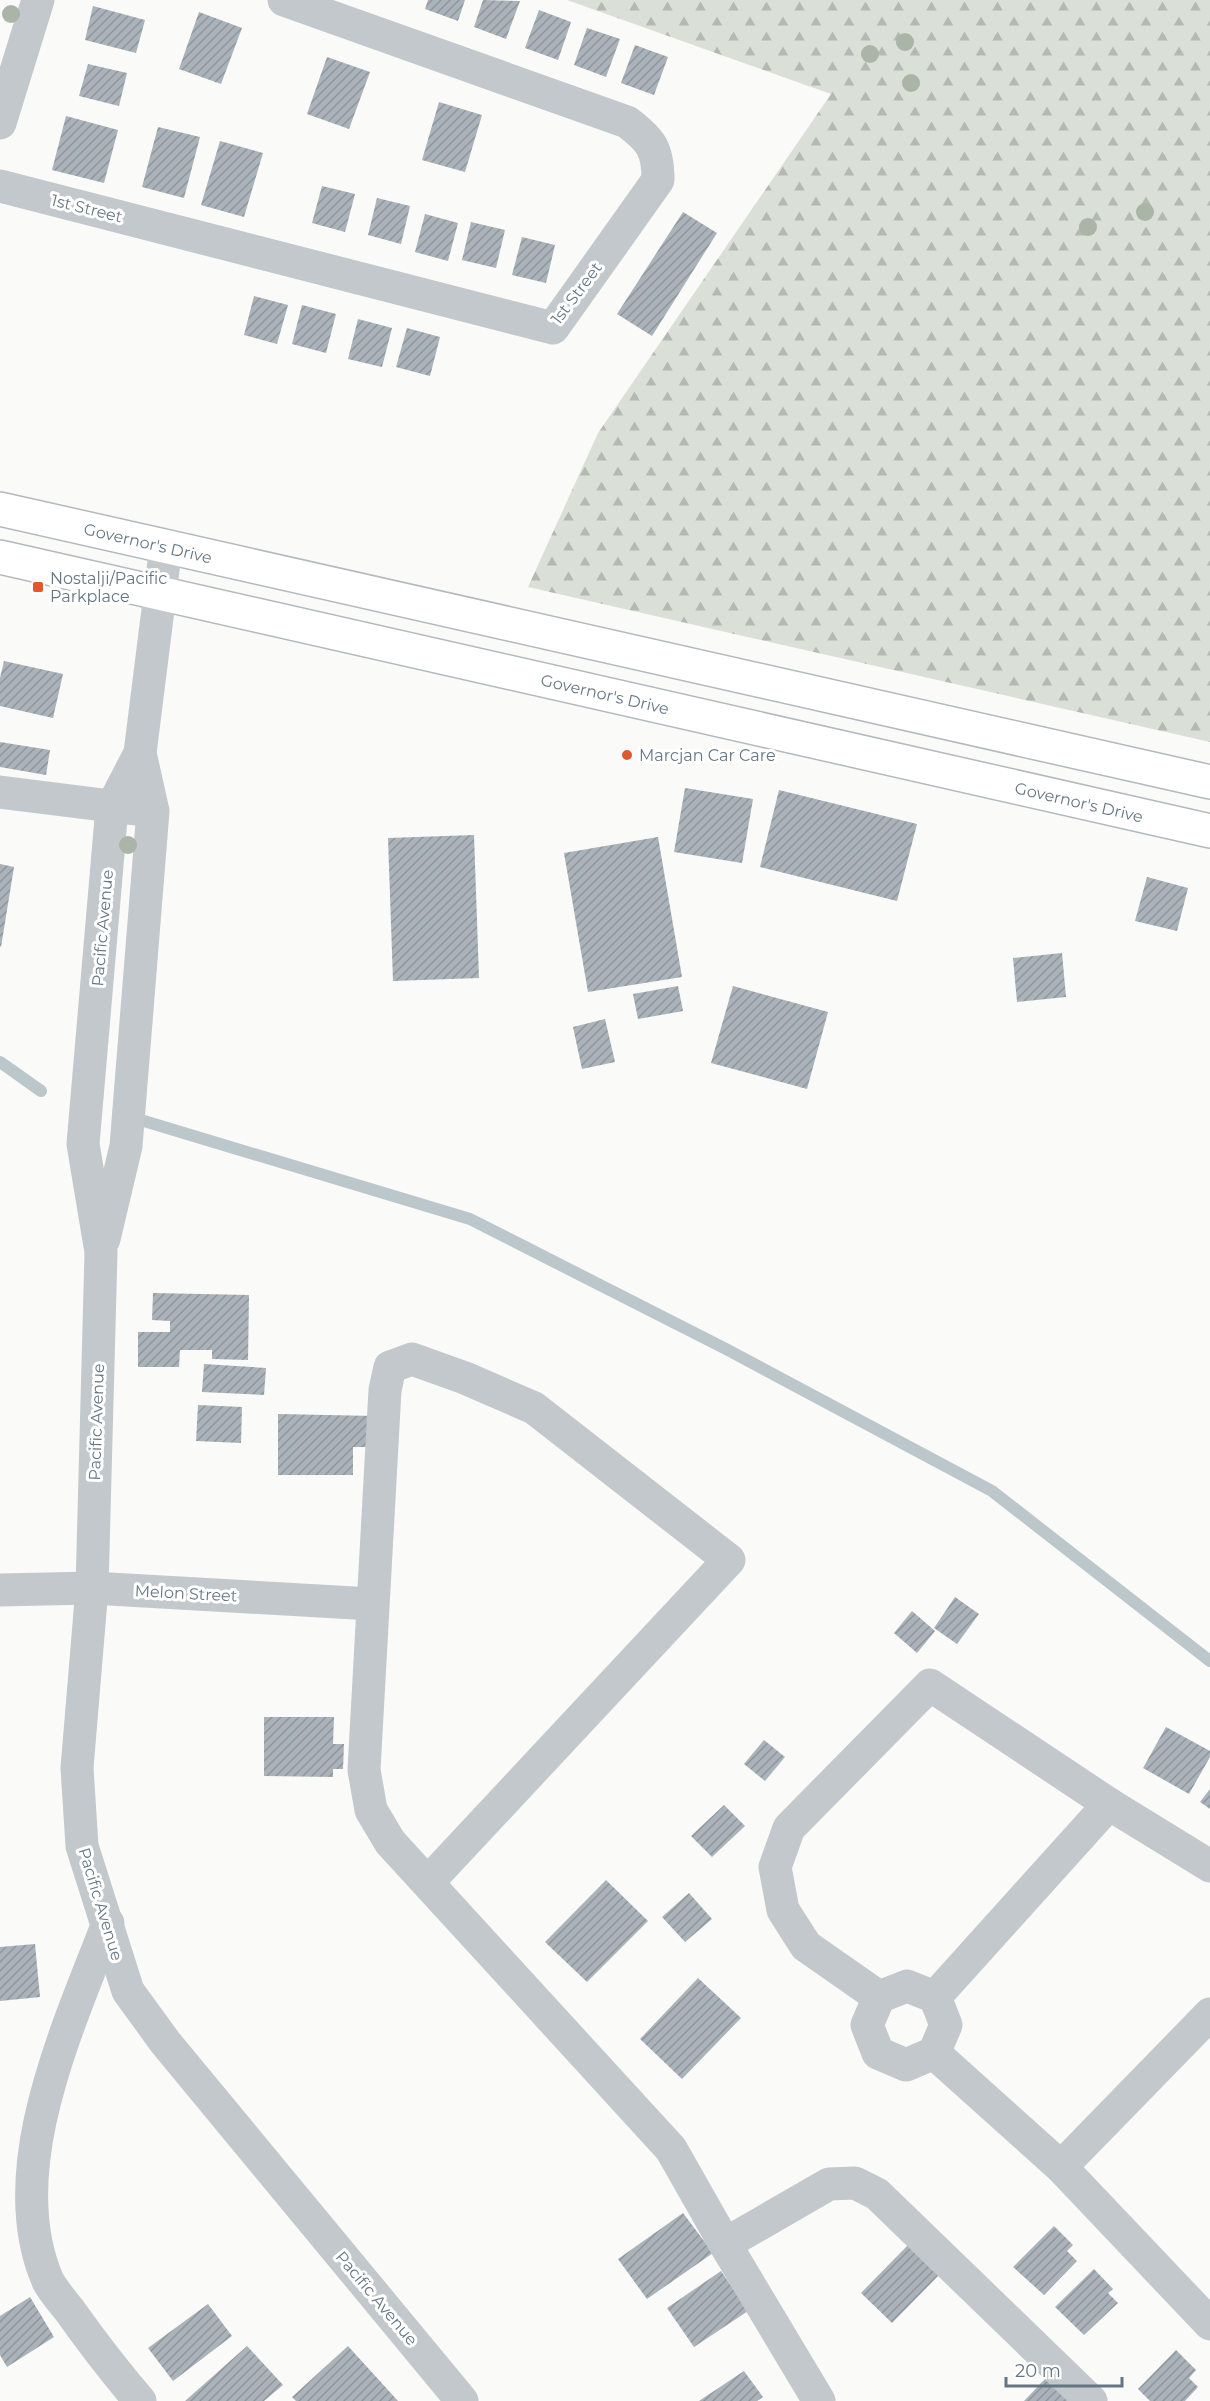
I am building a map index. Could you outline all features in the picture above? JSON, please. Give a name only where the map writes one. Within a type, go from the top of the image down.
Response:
[{"type":"highway","name":"Governor's Drive","points":[[0,509],[1210,782]]},
{"type":"highway","name":"Governor's Drive","points":[[0,557],[1210,831]]},
{"type":"street","points":[[0,123],[38,0]]},
{"type":"street","name":"1st Street","points":[[0,186],[553,328],[658,180],[658,159],[647,137],[627,122],[284,0]]},
{"type":"street","name":"Pacific Avenue","points":[[101,1252],[126,1146],[153,811],[140,753],[166,546]]},
{"type":"street","name":"Pacific Avenue","points":[[140,753],[112,807],[83,1144],[101,1252],[92,1588],[76,1768],[82,1846],[128,1991],[165,2042],[462,2401]]},
{"type":"street","points":[[0,792],[153,811]]},
{"type":"street","points":[[106,886],[148,889]]},
{"type":"street","points":[[89,1080],[131,1083]]},
{"type":"street","points":[[429,1881],[729,1560],[534,1408],[465,1378],[412,1359],[390,1367],[385,1390],[364,1770],[371,1810],[390,1842],[429,1881],[671,2149],[819,2401]]},
{"type":"street","name":"Melon Street","points":[[0,1590],[92,1588],[372,1604]]},
{"type":"street","points":[[879,1997],[806,1946],[783,1910],[775,1867],[789,1828],[930,1685],[1109,1804],[1210,1866]]},
{"type":"street","points":[[935,1997],[1109,1804]]},
{"type":"street","points":[[108,1923],[38,2108],[28,2168],[30,2226],[48,2281],[102,2356],[140,2401]]},
{"type":"street","points":[[907,1986],[935,1997],[946,2025],[934,2053],[906,2065],[878,2053],[867,2025],[879,1997],[907,1986]]},
{"type":"street","points":[[1061,2167],[1210,2014]]},
{"type":"street","points":[[934,2053],[1061,2167],[1209,2320]]},
{"type":"street","points":[[725,2244],[829,2184],[855,2183],[877,2194],[1091,2401]]},
{"type":"green space","points":[[567,0],[1210,0],[1210,742],[528,587],[598,433],[831,94]]},
{"type":"building","points":[[428,0],[465,0],[458,21],[425,9]]},
{"type":"building","points":[[483,0],[520,1],[506,39],[474,27]]},
{"type":"building","points":[[93,6],[145,20],[136,53],[85,40]]},
{"type":"building","points":[[539,10],[571,22],[558,60],[525,48]]},
{"type":"building","points":[[199,12],[242,28],[221,84],[179,69]]},
{"type":"building","points":[[587,28],[620,39],[606,77],[574,65]]},
{"type":"building","points":[[635,45],[668,57],[654,95],[621,83]]},
{"type":"building","points":[[327,57],[370,72],[349,129],[307,114]]},
{"type":"building","points":[[88,64],[127,73],[119,106],[79,96]]},
{"type":"building","points":[[439,102],[482,115],[465,172],[422,160]]},
{"type":"building","points":[[66,116],[118,130],[104,183],[52,170]]},
{"type":"building","points":[[158,127],[200,137],[184,198],[142,187]]},
{"type":"building","points":[[220,141],[263,153],[244,217],[201,205]]},
{"type":"building","points":[[322,186],[355,194],[345,232],[312,223]]},
{"type":"building","points":[[377,198],[410,206],[401,244],[368,235]]},
{"type":"building","points":[[683,212],[717,233],[652,336],[617,314]]},
{"type":"building","points":[[425,214],[458,223],[448,261],[415,252]]},
{"type":"building","points":[[471,222],[505,230],[496,268],[462,260]]},
{"type":"building","points":[[522,237],[555,245],[546,283],[512,275]]},
{"type":"building","points":[[254,296],[288,305],[277,344],[244,335]]},
{"type":"building","points":[[302,305],[336,314],[326,353],[292,344]]},
{"type":"building","points":[[358,319],[392,328],[382,367],[348,359]]},
{"type":"building","points":[[407,328],[440,337],[430,376],[396,367]]},
{"type":"building","points":[[4,661],[63,674],[53,718],[0,706],[0,678]]},
{"type":"building","points":[[0,742],[50,750],[46,775],[0,767]]},
{"type":"building","points":[[685,788],[753,799],[742,863],[674,852]]},
{"type":"building","points":[[779,790],[917,824],[897,901],[760,867]]},
{"type":"building","points":[[474,835],[479,978],[393,981],[388,838]]},
{"type":"building","points":[[658,837],[682,977],[588,992],[564,853]]},
{"type":"building","points":[[0,864],[14,867],[1,947],[0,946]]},
{"type":"building","points":[[1147,877],[1188,888],[1177,931],[1135,921]]},
{"type":"building","points":[[1062,953],[1066,997],[1017,1002],[1013,958]]},
{"type":"building","points":[[678,986],[683,1011],[638,1019],[633,994]]},
{"type":"building","points":[[733,986],[828,1012],[807,1089],[711,1063]]},
{"type":"building","points":[[605,1019],[615,1062],[582,1069],[573,1027]]},
{"type":"building","points":[[153,1293],[249,1295],[248,1360],[212,1359],[212,1350],[180,1350],[179,1367],[138,1367],[138,1332],[170,1332],[170,1321],[152,1320]]},
{"type":"building","points":[[204,1364],[266,1368],[264,1395],[202,1392]]},
{"type":"building","points":[[198,1405],[242,1407],[241,1443],[196,1441]]},
{"type":"building","points":[[278,1414],[375,1416],[374,1447],[353,1447],[353,1475],[278,1475]]},
{"type":"building","points":[[955,1597],[979,1614],[957,1644],[934,1628]]},
{"type":"building","points":[[912,1611],[935,1631],[917,1653],[894,1633]]},
{"type":"building","points":[[264,1717],[334,1717],[333,1744],[344,1744],[343,1769],[333,1769],[333,1777],[264,1776]]},
{"type":"building","points":[[1166,1727],[1210,1751],[1210,1757],[1189,1794],[1143,1768]]},
{"type":"building","points":[[764,1740],[785,1757],[765,1781],[744,1764]]},
{"type":"building","points":[[1210,1789],[1210,1809],[1200,1802]]},
{"type":"building","points":[[724,1805],[745,1826],[712,1857],[691,1836]]},
{"type":"building","points":[[606,1880],[648,1921],[587,1982],[545,1942]]},
{"type":"building","points":[[689,1893],[712,1919],[685,1942],[662,1917]]},
{"type":"building","points":[[35,1944],[40,1997],[0,2001],[0,1947]]},
{"type":"building","points":[[698,1978],[741,2018],[682,2079],[640,2039]]},
{"type":"building","points":[[683,2213],[713,2253],[647,2299],[618,2259]]},
{"type":"building","points":[[1054,2226],[1073,2245],[1067,2251],[1077,2261],[1044,2295],[1013,2267]]},
{"type":"building","points":[[910,2243],[941,2273],[892,2323],[861,2293]]},
{"type":"building","points":[[1094,2269],[1113,2289],[1108,2293],[1118,2303],[1084,2335],[1055,2307]]},
{"type":"building","points":[[721,2271],[748,2311],[694,2347],[667,2308]]},
{"type":"building","points":[[30,2297],[54,2337],[7,2367],[0,2355],[0,2316]]},
{"type":"building","points":[[208,2304],[232,2336],[173,2381],[148,2348]]},
{"type":"building","points":[[247,2346],[283,2385],[264,2401],[185,2401]]},
{"type":"building","points":[[348,2346],[398,2401],[296,2401],[292,2397]]},
{"type":"building","points":[[1176,2350],[1196,2370],[1189,2378],[1198,2387],[1185,2401],[1150,2401],[1138,2389]]},
{"type":"building","points":[[744,2371],[763,2397],[757,2401],[699,2401]]},
{"type":"building","points":[[1046,2378],[1070,2401],[1024,2401]]},
{"type":"waterway","points":[[0,1062],[41,1091]]},
{"type":"waterway","points":[[144,1121],[470,1219],[726,1349],[992,1491],[1210,1661]]},
{"type":"place","name":"Nostalji/Pacific Parkplace","points":[[38,587]]},
{"type":"place","name":"Marcjan Car Care","points":[[627,755]]}]
